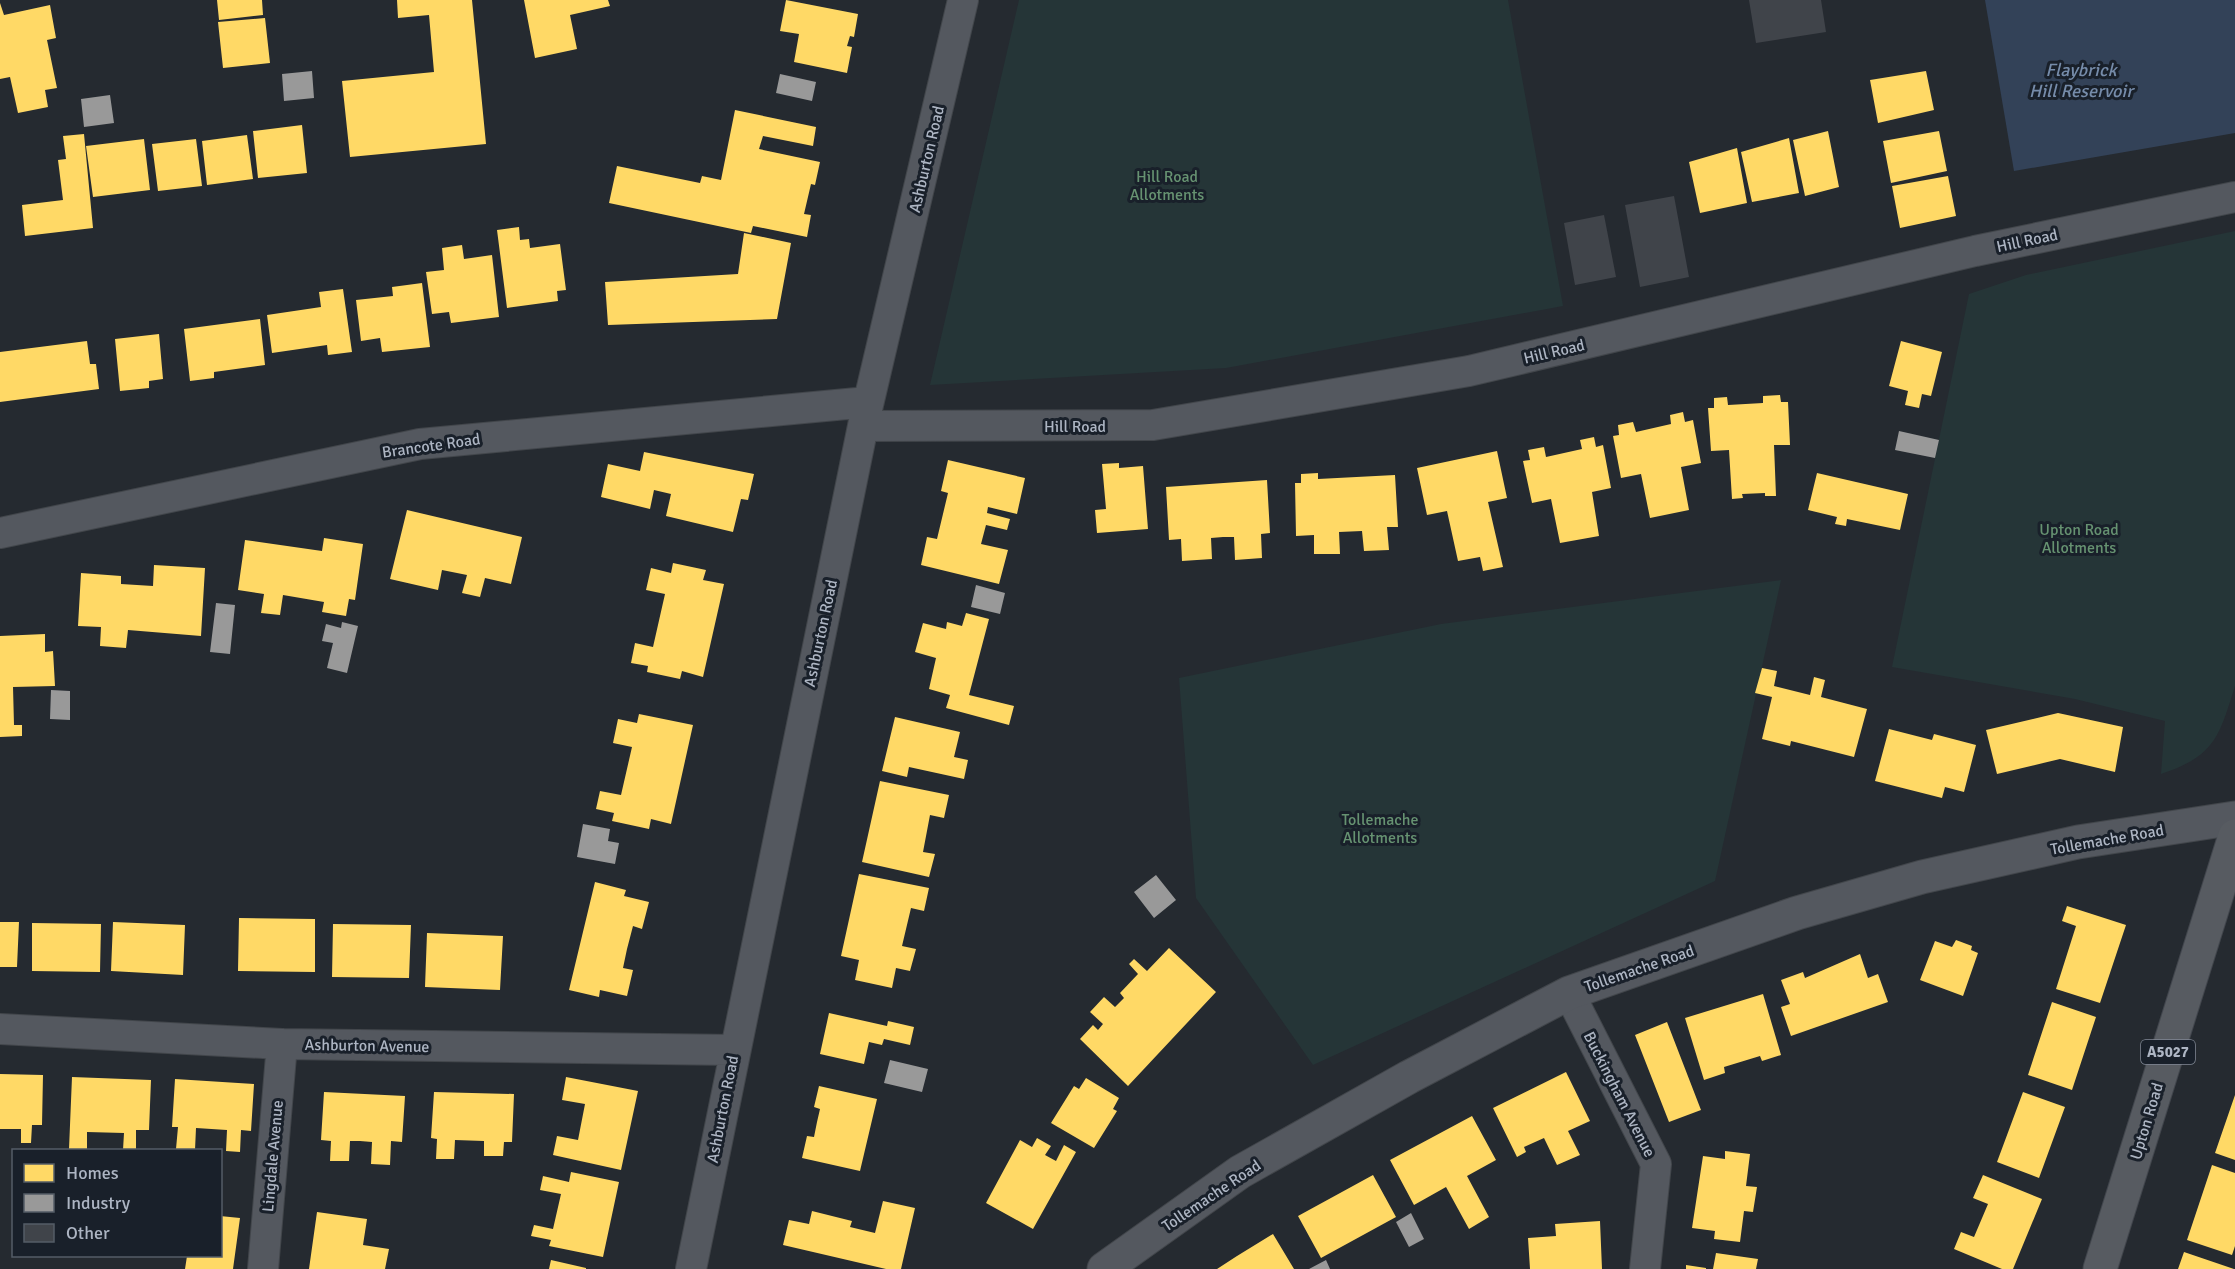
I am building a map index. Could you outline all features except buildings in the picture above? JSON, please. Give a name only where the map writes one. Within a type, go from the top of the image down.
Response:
[{"type":"main road","name":"Upton Road","points":[[2100,1269],[2235,836]]},
{"type":"street","name":"Ashburton Road","points":[[691,1269],[866,414],[963,0]]},
{"type":"street","name":"Hill Road","points":[[866,414],[1153,425],[1469,371],[1975,251],[2235,197]]},
{"type":"street","name":"Brancote Road","points":[[0,532],[420,444],[866,414]]},
{"type":"street","name":"Tollemache Road","points":[[1104,1269],[1240,1172],[1409,1077],[1569,993],[1797,913],[1922,877],[2078,842],[2235,818]]},
{"type":"street","name":"Buckingham Avenue","points":[[1569,993],[1656,1164],[1645,1269]]},
{"type":"street","name":"Ashburton Avenue","points":[[0,1029],[282,1044],[734,1050]]},
{"type":"street","name":"Lingdale Avenue","points":[[263,1269],[282,1044]]},
{"type":"green space","name":"Hill Road Allotments","points":[[1019,0],[1508,0],[1563,306],[1226,368],[930,385]]},
{"type":"green space","name":"Upton Road Allotments","points":[[2235,231],[2235,686],[2219,732],[2212,742],[2193,760],[2161,774],[2165,721],[2075,699],[1892,667],[1969,294],[2026,275]]},
{"type":"green space","name":"Tollemache Allotments","points":[[1781,580],[1715,881],[1313,1065],[1196,898],[1179,678],[1441,624]]},
{"type":"water","name":"Flaybrick Hill Reservoir","points":[[1985,0],[2235,0],[2235,133],[2014,171]]}]
